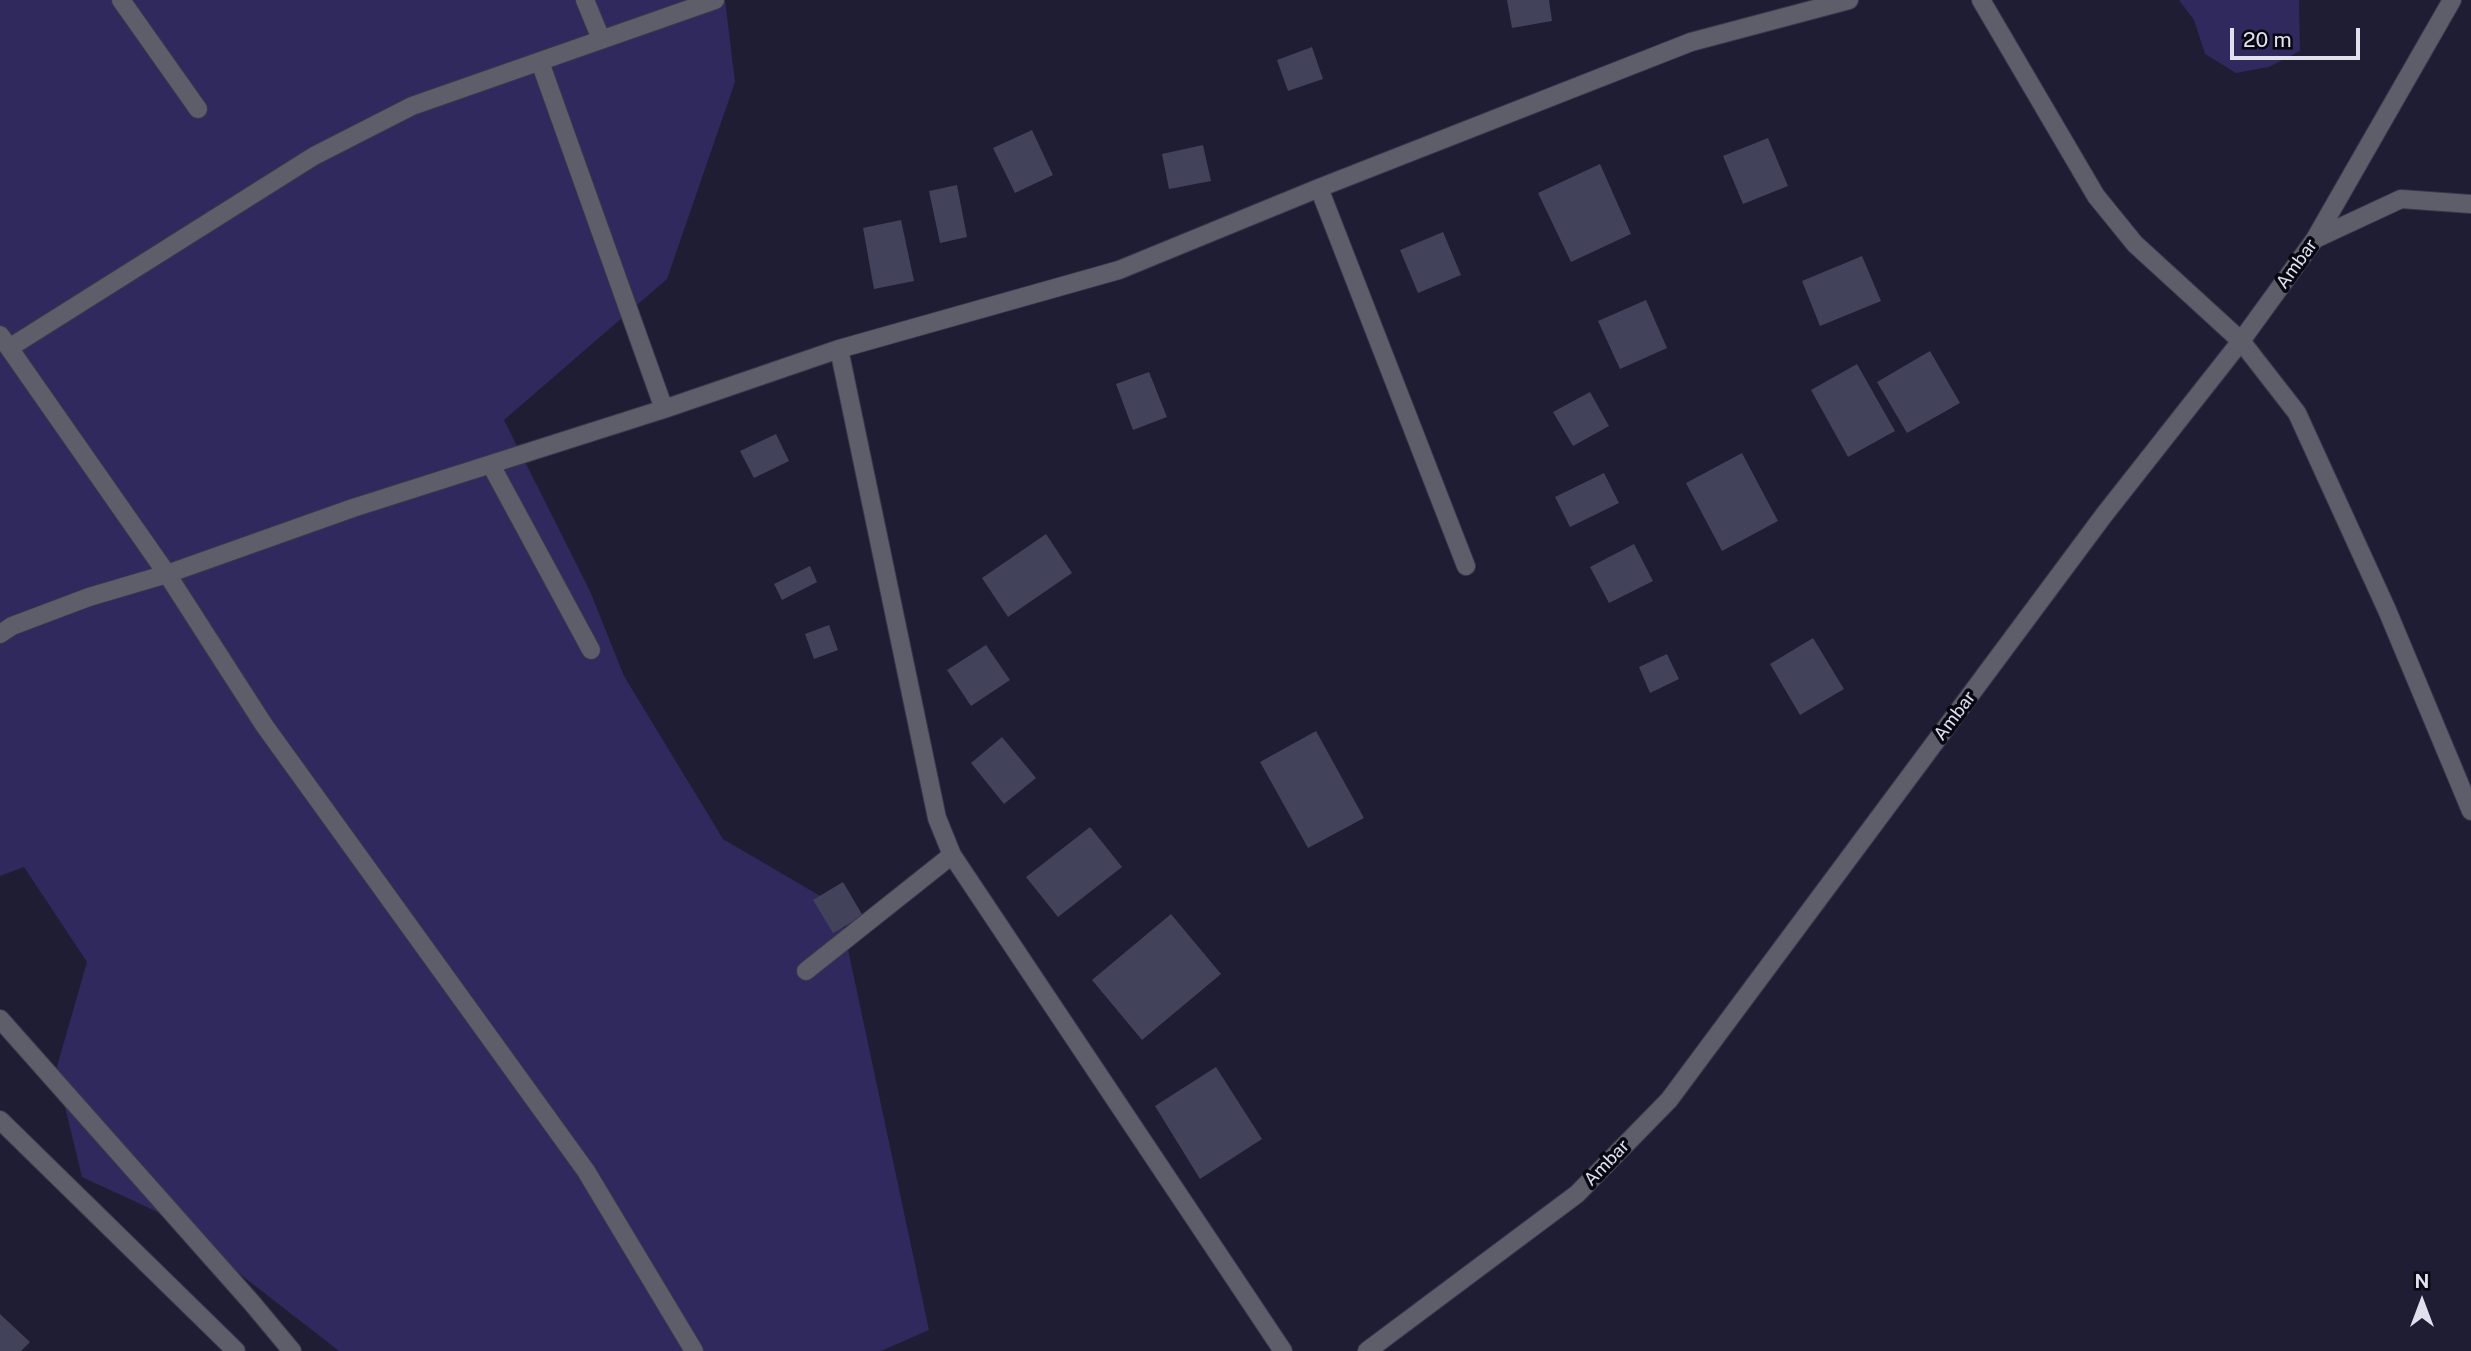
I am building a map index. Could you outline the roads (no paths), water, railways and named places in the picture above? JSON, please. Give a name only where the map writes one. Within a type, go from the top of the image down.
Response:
[{"type":"street","points":[[121,0],[198,109]]},
{"type":"street","points":[[585,0],[601,39]]},
{"type":"street","points":[[694,1351],[586,1171],[264,725],[167,574],[5,341],[314,156],[412,106],[715,0]]},
{"type":"street","points":[[0,634],[12,626],[89,597],[167,574],[353,508],[664,409],[839,349],[1119,270],[1319,188],[1691,42],[1849,0]]},
{"type":"street","points":[[1981,0],[2096,197],[2135,244],[2241,341],[2297,414],[2387,610],[2471,811]]},
{"type":"street","name":"Ambar","points":[[1367,1351],[1577,1194],[1669,1100],[2105,515],[2241,341],[2315,239],[2452,0]]},
{"type":"street","points":[[540,62],[664,409]]},
{"type":"street","points":[[1319,188],[1466,566]]},
{"type":"street","points":[[2315,239],[2401,199],[2471,204]]},
{"type":"street","points":[[839,349],[937,818],[952,855],[1283,1351]]},
{"type":"street","points":[[491,465],[591,650]]},
{"type":"street","points":[[806,971],[952,855]]},
{"type":"street","points":[[0,1019],[292,1351]]},
{"type":"street","points":[[0,1120],[236,1351]]}]
